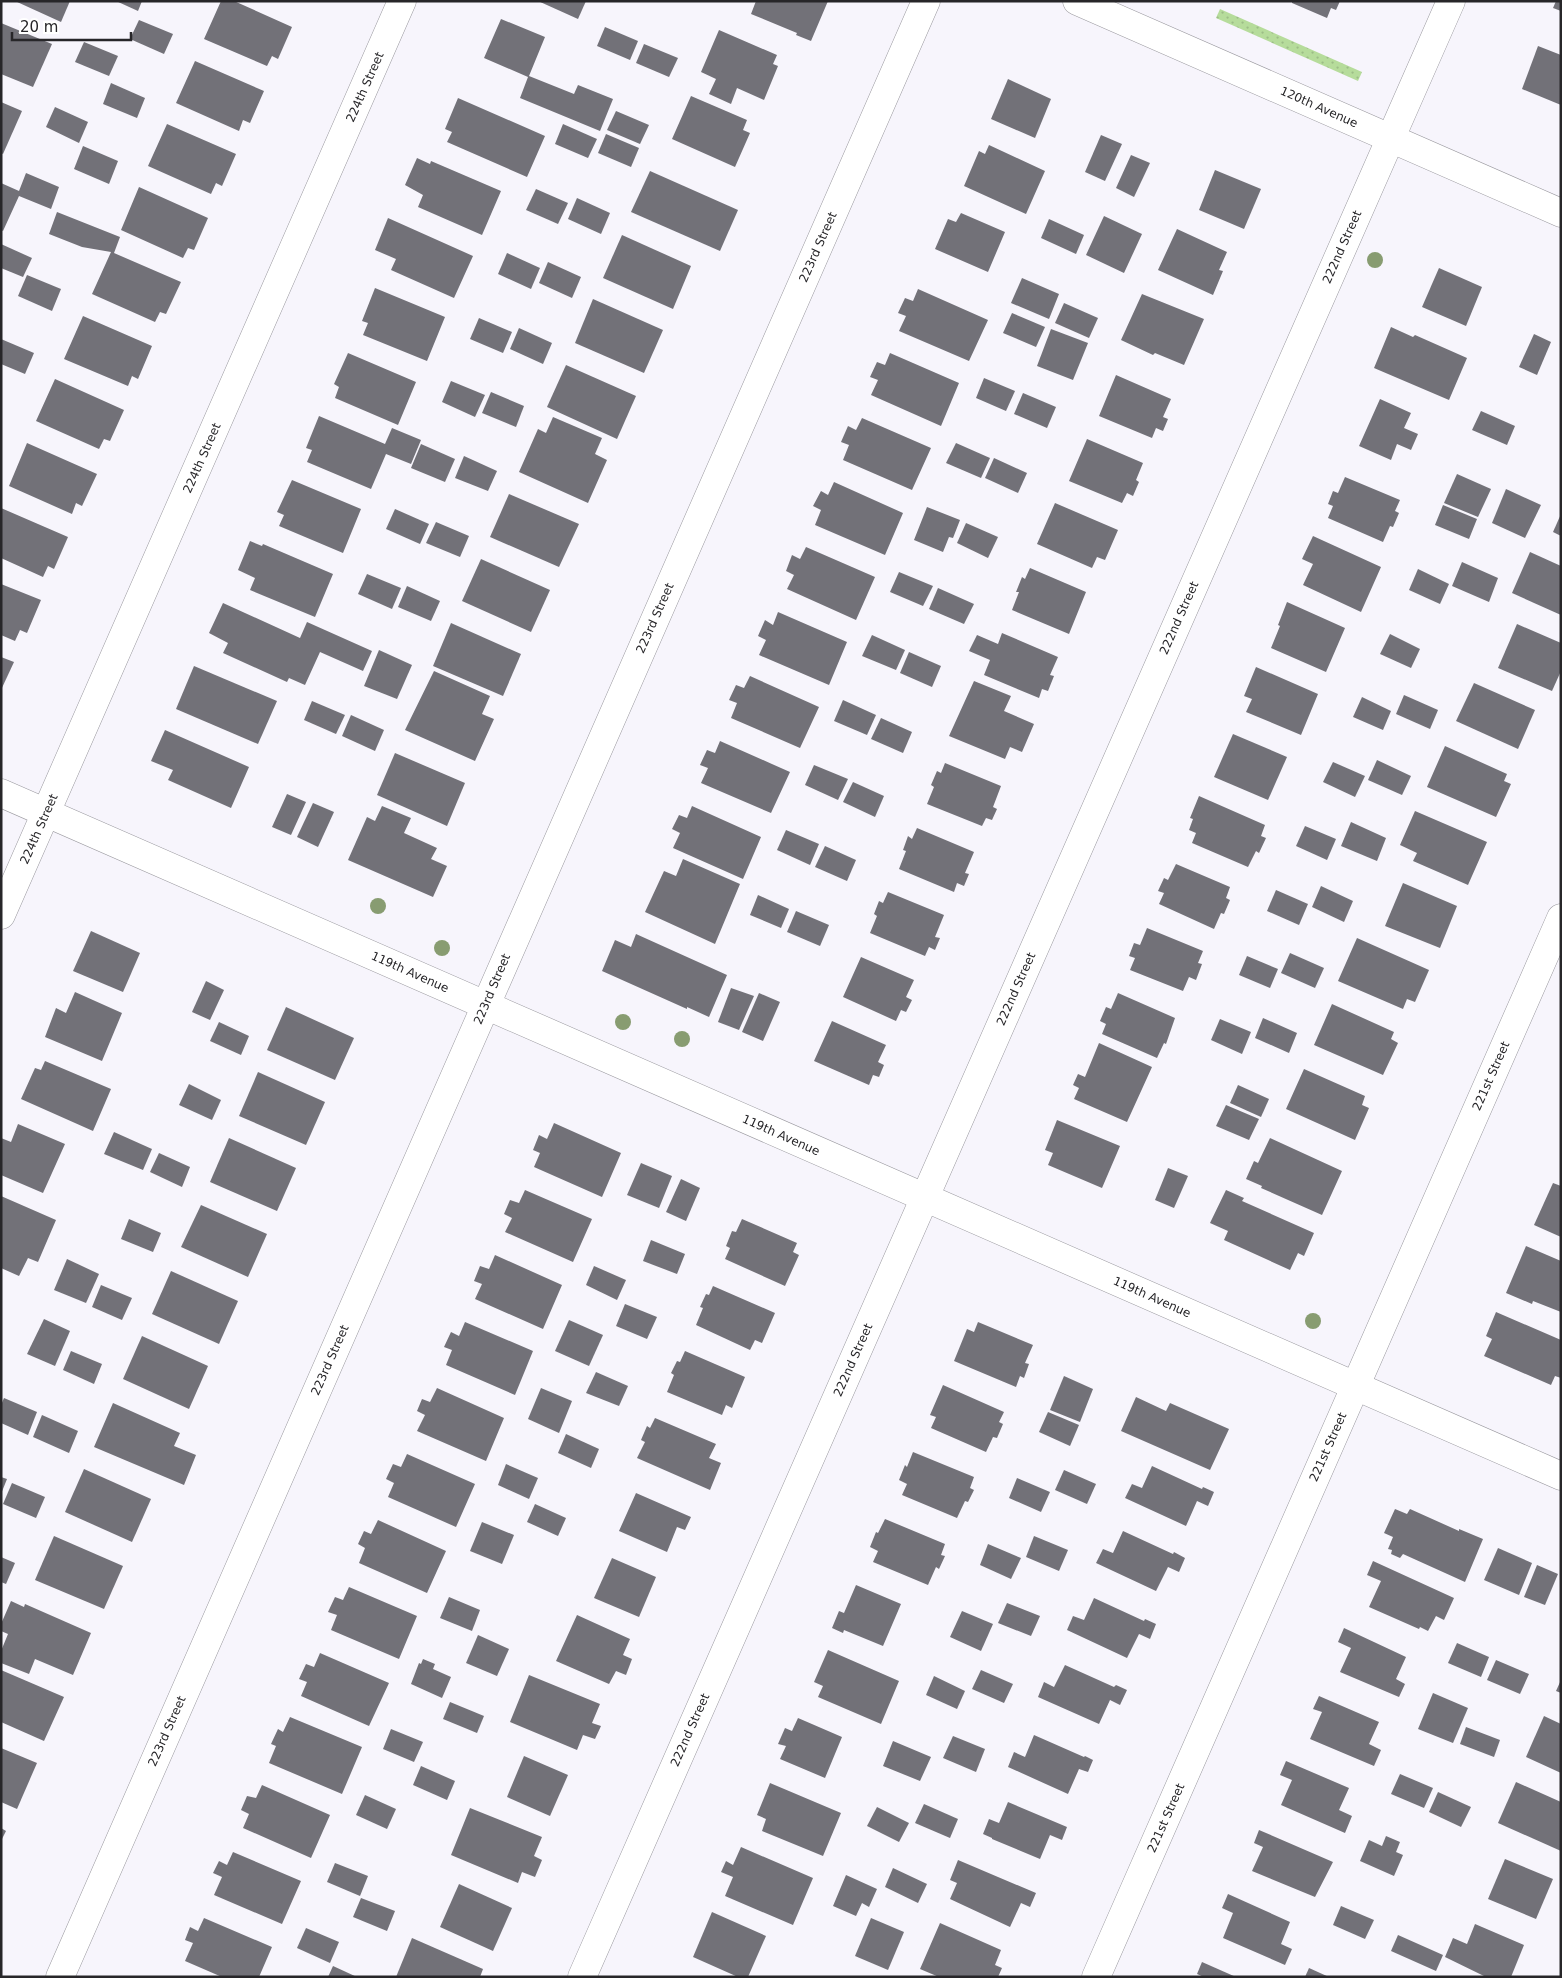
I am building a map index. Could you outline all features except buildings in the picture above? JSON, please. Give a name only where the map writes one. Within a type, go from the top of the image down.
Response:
[{"type":"street","name":"224th Street","points":[[1,915],[402,1]]},
{"type":"street","name":"223rd Street","points":[[60,1977],[926,1]]},
{"type":"street","name":"120th Avenue","points":[[1077,1],[1561,213]]},
{"type":"street","name":"222nd Street","points":[[582,1977],[1389,138],[1451,1]]},
{"type":"street","name":"119th Avenue","points":[[1,792],[1561,1476]]},
{"type":"street","name":"221st Street","points":[[1096,1977],[1561,918]]},
{"type":"green space","points":[[1220,9],[1362,72],[1358,81],[1216,18]]}]
